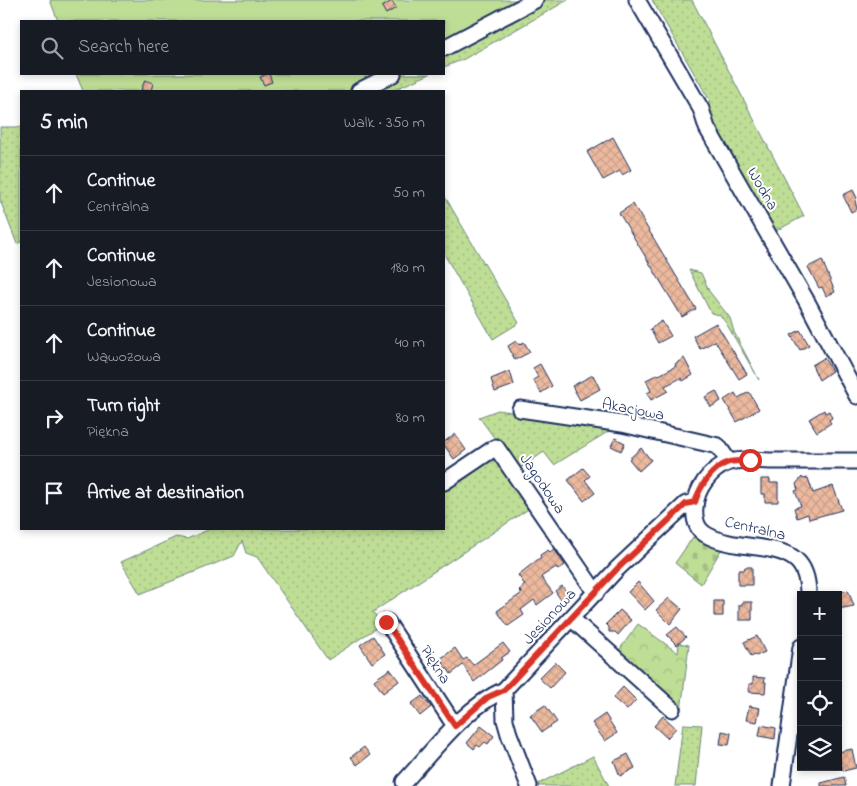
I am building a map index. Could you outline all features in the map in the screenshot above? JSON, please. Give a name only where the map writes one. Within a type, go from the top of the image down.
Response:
[{"type":"street","points":[[445,47],[535,0]]},
{"type":"street","name":"Wodna","points":[[637,0],[701,109],[707,128],[806,300],[857,396]]},
{"type":"street","points":[[360,90],[391,75]]},
{"type":"street","name":"Akacjowa","points":[[520,409],[622,424],[718,446],[729,462]]},
{"type":"street","name":"Jagodowa","points":[[445,481],[496,447],[596,593]]},
{"type":"street","points":[[695,502],[701,488],[709,477],[729,462],[750,460],[857,460]]},
{"type":"street","name":"Jesionowa","points":[[404,782],[455,726],[488,697],[504,690],[617,569],[686,504],[695,502]]},
{"type":"street","name":"Centralna","points":[[695,502],[695,519],[698,527],[704,533],[729,544],[778,551],[796,560],[805,572],[808,591]]},
{"type":"street","points":[[572,619],[672,709]]},
{"type":"street","name":"Piękna","points":[[386,622],[455,726]]},
{"type":"street","points":[[782,786],[797,676]]},
{"type":"street","points":[[504,690],[505,720],[529,786]]},
{"type":"green space","points":[[50,0],[528,0],[445,43],[445,20],[58,20]]},
{"type":"green space","points":[[541,0],[568,0],[464,59],[445,67],[445,50]]},
{"type":"green space","points":[[652,0],[692,0],[804,216],[770,234],[698,109],[710,101]]},
{"type":"green space","points":[[76,75],[385,75],[356,90],[83,90]]},
{"type":"green space","points":[[397,75],[428,75],[393,90],[367,90]]},
{"type":"green space","points":[[0,127],[20,127],[20,242],[17,244],[0,200]]},
{"type":"green space","points":[[445,197],[519,323],[493,339],[445,256]]},
{"type":"green space","points":[[689,270],[701,273],[709,291],[730,318],[734,332],[759,380],[726,323],[720,315],[711,313]]},
{"type":"green space","points":[[498,410],[614,428],[554,465],[544,452],[519,469],[479,417]]},
{"type":"green space","points":[[496,452],[533,506],[373,612],[382,624],[328,660],[257,557],[246,553],[242,541],[234,556],[140,594],[121,562],[176,537],[187,539],[208,530],[445,530],[445,485]]},
{"type":"green space","points":[[693,537],[721,550],[701,584],[675,563]]},
{"type":"green space","points":[[638,624],[678,653],[679,643],[689,645],[681,711],[617,653]]},
{"type":"green space","points":[[683,724],[702,725],[696,786],[675,786]]},
{"type":"green space","points":[[593,756],[609,786],[536,786],[536,785]]},
{"type":"building","points":[[392,1],[396,8],[386,14],[382,7]]},
{"type":"building","points":[[269,75],[272,82],[264,85],[260,77]]},
{"type":"building","points":[[145,80],[153,83],[151,90],[141,90]]},
{"type":"building","points":[[613,137],[631,170],[622,175],[620,171],[603,180],[587,152]]},
{"type":"building","points":[[853,190],[857,198],[855,200],[857,209],[851,212],[843,195]]},
{"type":"building","points":[[633,204],[696,309],[682,317],[619,213]]},
{"type":"building","points":[[822,260],[835,292],[826,296],[822,287],[819,288],[808,267]]},
{"type":"building","points":[[662,321],[671,336],[658,343],[650,329]]},
{"type":"building","points":[[716,323],[747,374],[739,379],[715,341],[700,349],[693,336]]},
{"type":"building","points":[[800,330],[809,345],[800,350],[791,335]]},
{"type":"building","points":[[516,341],[519,345],[524,342],[530,352],[515,360],[508,346]]},
{"type":"building","points":[[684,358],[693,375],[683,381],[681,378],[665,386],[668,391],[651,400],[647,393],[651,391],[646,380],[676,366],[675,364]]},
{"type":"building","points":[[824,358],[832,371],[819,380],[812,365]]},
{"type":"building","points":[[540,364],[552,386],[541,393],[533,380],[538,377],[533,368]]},
{"type":"building","points":[[510,371],[514,385],[495,392],[491,379]]},
{"type":"building","points":[[593,375],[600,389],[580,400],[572,386]]},
{"type":"building","points":[[716,391],[721,401],[711,407],[705,397]]},
{"type":"building","points":[[749,392],[759,409],[737,422],[724,400],[735,393],[738,398]]},
{"type":"building","points":[[824,410],[825,413],[829,411],[832,418],[829,420],[831,423],[817,432],[809,419]]},
{"type":"building","points":[[455,434],[466,450],[454,459],[445,446],[445,441]]},
{"type":"building","points":[[615,438],[625,443],[621,451],[611,446]]},
{"type":"building","points":[[641,448],[651,460],[639,471],[629,459]]},
{"type":"building","points":[[583,468],[590,476],[585,480],[595,493],[584,501],[568,480]]},
{"type":"building","points":[[802,477],[803,479],[808,478],[813,493],[833,486],[842,510],[809,519],[808,514],[797,518],[794,508],[801,506],[795,491],[798,490],[796,484]]},
{"type":"building","points":[[761,479],[770,479],[770,483],[778,483],[778,502],[765,502],[765,494],[761,494]]},
{"type":"building","points":[[554,549],[565,565],[558,570],[556,567],[541,577],[553,593],[537,605],[534,600],[521,610],[524,615],[508,626],[497,611],[522,593],[519,590],[525,585],[518,575],[541,557],[540,555]]},
{"type":"building","points":[[745,567],[752,567],[752,585],[738,585],[738,570],[744,570]]},
{"type":"building","points":[[638,582],[654,601],[645,610],[628,592]]},
{"type":"building","points":[[562,586],[568,594],[561,600],[555,591]]},
{"type":"building","points":[[848,590],[854,606],[842,608],[842,592]]},
{"type":"building","points":[[669,598],[682,609],[670,624],[656,610]]},
{"type":"building","points":[[714,601],[723,601],[723,616],[714,616]]},
{"type":"building","points":[[742,602],[752,602],[752,620],[739,620],[739,605],[742,605]]},
{"type":"building","points":[[620,610],[631,620],[618,635],[615,632],[609,632],[609,627],[606,624]]},
{"type":"building","points":[[677,627],[686,637],[677,645],[667,635]]},
{"type":"building","points":[[373,636],[385,654],[372,663],[360,645]]},
{"type":"building","points":[[757,636],[765,652],[751,656],[744,642]]},
{"type":"building","points":[[503,643],[510,652],[474,682],[463,665],[451,674],[447,668],[442,668],[444,663],[440,659],[455,648],[463,660],[467,658],[473,665]]},
{"type":"building","points":[[555,662],[565,672],[550,688],[539,678]]},
{"type":"building","points":[[390,669],[399,681],[383,693],[374,680]]},
{"type":"building","points":[[753,677],[765,678],[765,693],[749,692],[749,684],[753,684]]},
{"type":"building","points":[[623,687],[636,700],[627,710],[613,698]]},
{"type":"building","points":[[422,696],[431,707],[420,716],[411,704]]},
{"type":"building","points":[[545,705],[557,722],[542,732],[530,715]]},
{"type":"building","points":[[749,706],[760,708],[757,722],[746,720]]},
{"type":"building","points":[[605,714],[617,733],[605,741],[592,723]]},
{"type":"building","points":[[663,716],[676,728],[667,738],[654,726]]},
{"type":"building","points":[[761,725],[776,728],[775,739],[759,736]]},
{"type":"building","points":[[481,726],[494,736],[488,744],[485,742],[480,747],[477,745],[474,749],[467,743]]},
{"type":"building","points":[[722,731],[731,733],[729,745],[720,744]]},
{"type":"building","points":[[364,747],[370,755],[357,765],[351,757]]},
{"type":"building","points":[[852,749],[856,768],[843,771],[842,751]]},
{"type":"building","points":[[628,754],[635,768],[620,776],[614,761]]},
{"type":"building","points":[[844,777],[846,786],[821,786],[821,783]]},
{"type":"route","points":[[386,622],[455,726],[488,697],[504,690],[617,569],[686,504],[695,502],[701,488],[712,473],[729,462],[750,460]]}]
